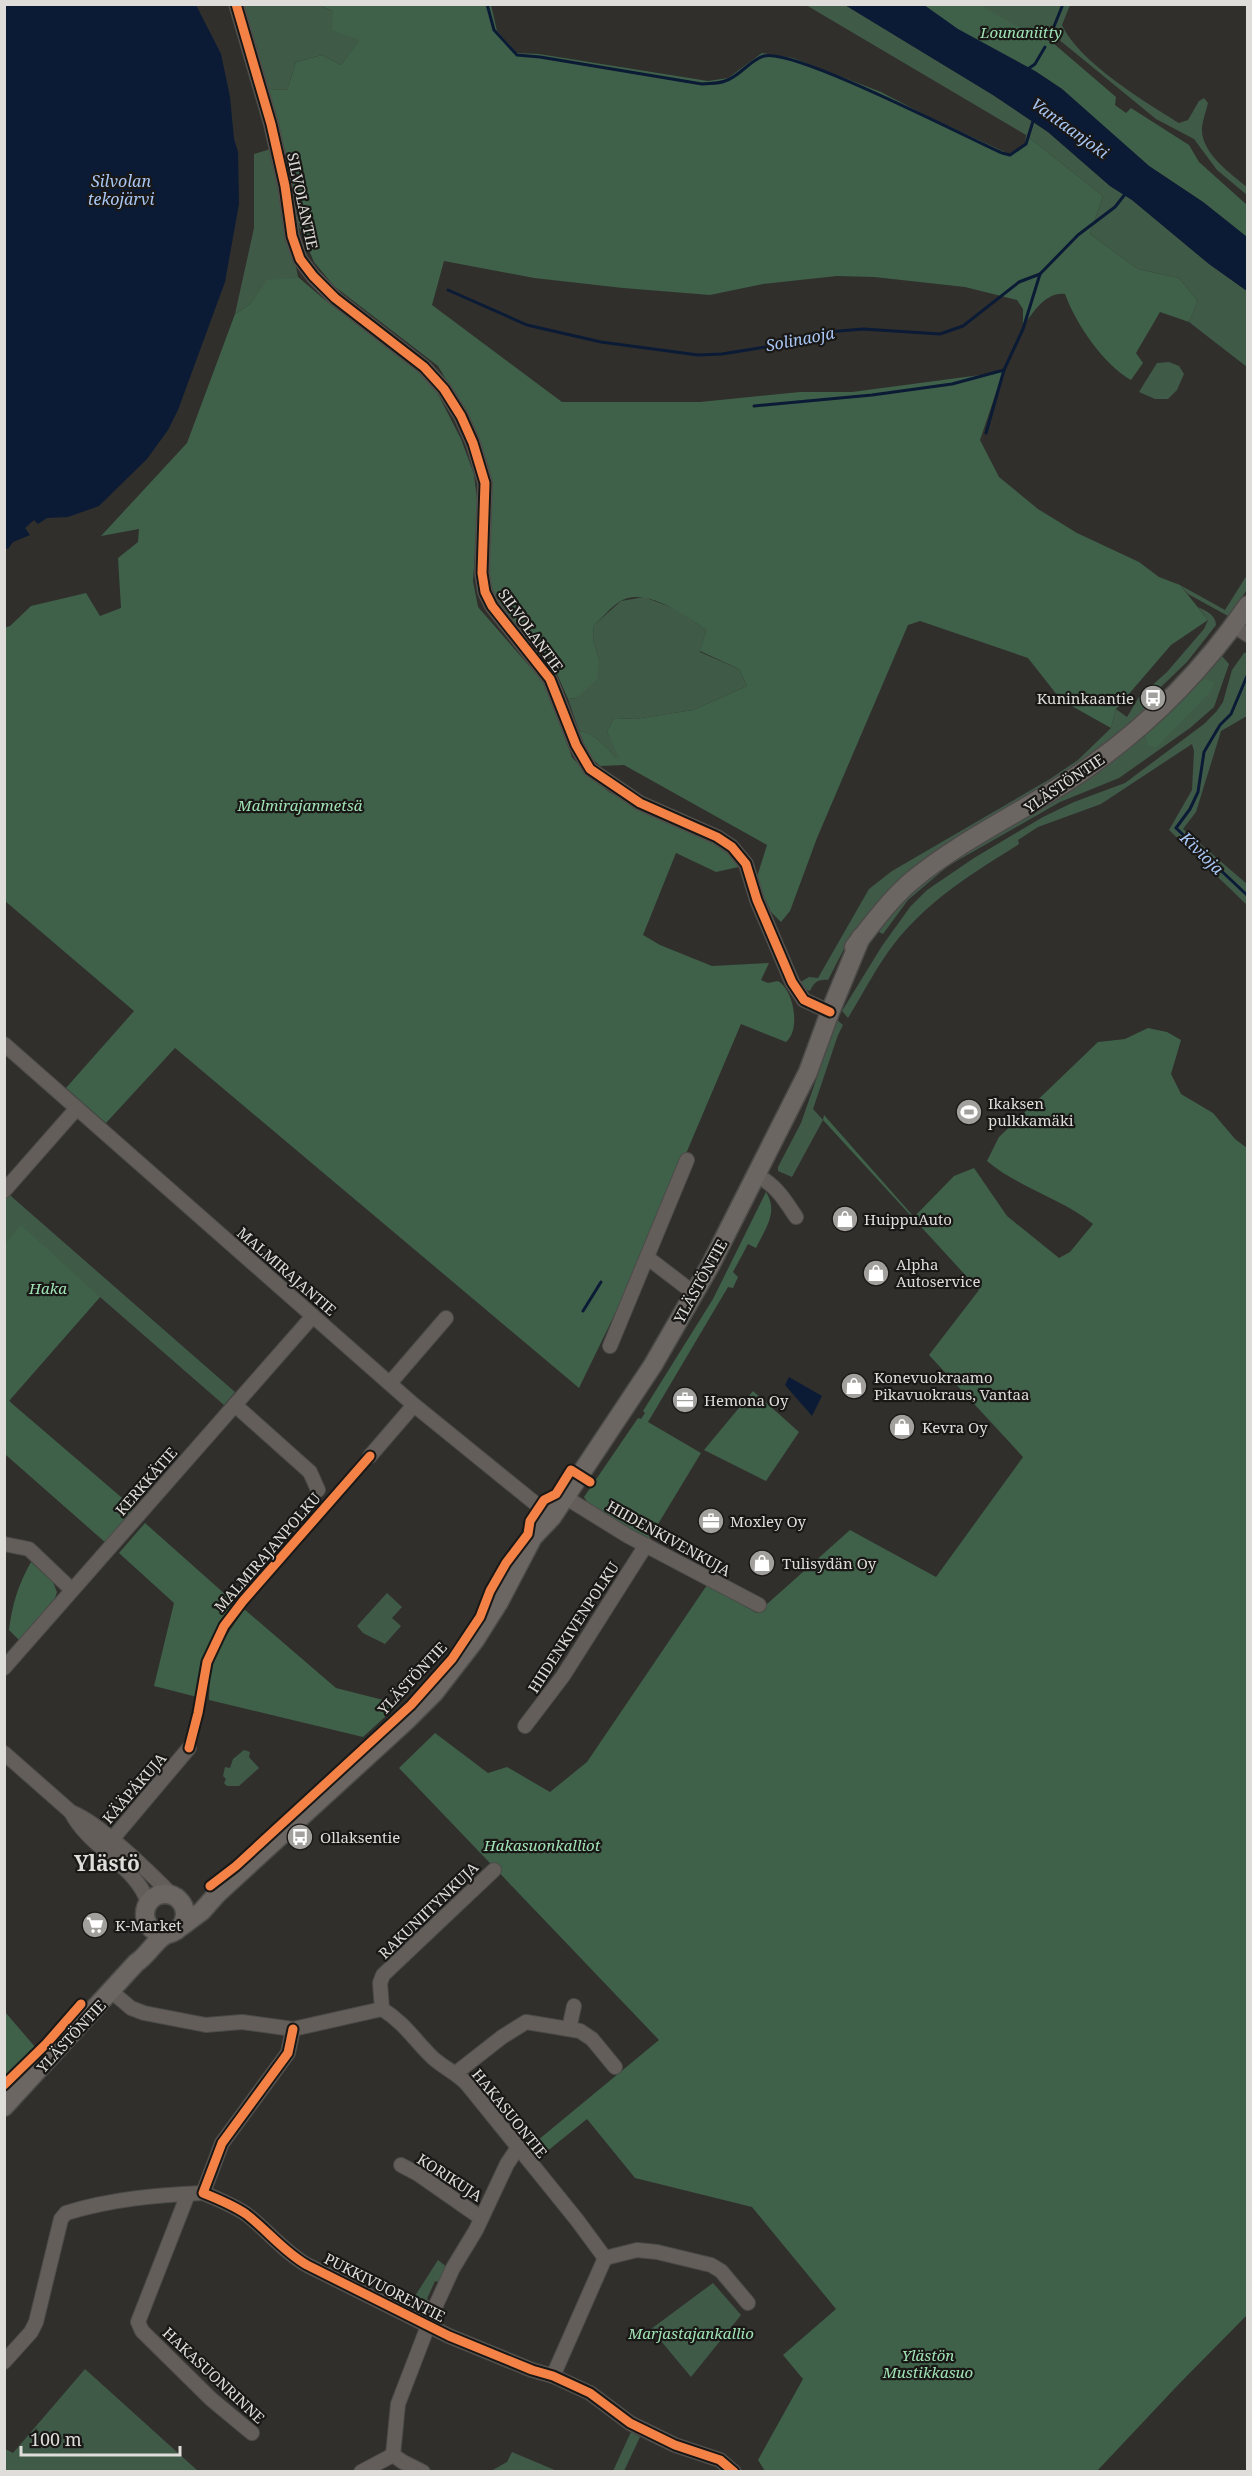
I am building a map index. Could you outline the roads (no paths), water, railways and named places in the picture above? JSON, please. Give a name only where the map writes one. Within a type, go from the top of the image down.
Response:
[{"type":"main road","name":"YLÄSTÖNTIE","points":[[4,2107],[112,1992],[136,1963],[145,1957],[157,1941],[176,1931],[202,1911],[217,1894],[434,1693],[475,1640],[499,1602],[529,1564],[542,1542],[552,1517],[653,1365],[695,1294],[808,1072],[825,1010],[861,938],[887,905],[933,864],[1067,783],[1122,742],[1240,630],[1248,605]]},
{"type":"main road","points":[[148,1903],[161,1894],[197,1900],[217,1894]]},
{"type":"main road","points":[[177,1898],[185,1912],[182,1926]]},
{"type":"main road","name":"YLÄSTÖNTIE","points":[[136,1963],[148,1903]]},
{"type":"main road","points":[[146,1922],[155,1932],[165,1935]]},
{"type":"street","name":"SILVOLANTIE","points":[[236,4],[271,124],[285,186],[292,236],[300,259],[312,276],[334,298],[431,374],[455,407],[473,443],[485,483],[482,573],[485,592],[492,606],[550,679],[576,745],[590,769],[640,803],[717,837],[732,847],[746,864],[757,900],[792,982],[804,1000],[825,1010]]},
{"type":"street","name":"MALMIRAJANTIE","points":[[4,1044],[414,1405],[552,1517]]},
{"type":"street","points":[[4,1191],[77,1108]]},
{"type":"street","points":[[610,1346],[687,1160]]},
{"type":"street","points":[[756,1175],[768,1181],[786,1201],[796,1217]]},
{"type":"street","points":[[648,1258],[695,1294]]},
{"type":"street","name":"KERKKÄTIE","points":[[4,1668],[313,1316]]},
{"type":"street","points":[[390,1383],[446,1318]]},
{"type":"street","points":[[235,1405],[310,1472],[318,1490]]},
{"type":"street","points":[[370,1456],[414,1405]]},
{"type":"street","name":"HIIDENKIVENKUJA","points":[[565,1497],[646,1545],[759,1605]]},
{"type":"street","points":[[4,1544],[29,1549],[72,1590]]},
{"type":"street","name":"HIIDENKIVENPOLKU","points":[[525,1726],[563,1676],[646,1545]]},
{"type":"street","name":"KÄÄPÄKUJA","points":[[107,1845],[189,1748]]},
{"type":"street","points":[[4,1753],[71,1812],[77,1824],[177,1898]]},
{"type":"street","points":[[107,1845],[141,1886],[148,1903]]},
{"type":"street","name":"RAKUNIITYNKUJA","points":[[382,2009],[380,1983],[383,1976],[494,1870]]},
{"type":"street","points":[[112,1992],[131,2008],[193,2024],[220,2025],[242,2022],[293,2029],[382,2009]]},
{"type":"street","points":[[569,2029],[574,2006]]},
{"type":"street","name":"HAKASUONTIE","points":[[382,2009],[406,2027],[434,2059],[456,2073],[577,2220],[605,2258]]},
{"type":"street","points":[[456,2073],[526,2022],[580,2031],[592,2039],[615,2067]]},
{"type":"street","points":[[4,2362],[31,2332],[36,2322],[61,2219],[66,2213],[117,2200],[168,2194],[203,2193],[222,2144],[288,2053],[293,2029]]},
{"type":"street","name":"KORIKUJA","points":[[393,2455],[398,2404],[428,2326],[453,2268],[517,2148]]},
{"type":"street","name":"KORIKUJA","points":[[401,2165],[482,2217]]},
{"type":"street","name":"PUKKIVUORENTIE","points":[[203,2193],[246,2214],[297,2259],[428,2326],[590,2393],[630,2423],[675,2445],[720,2460],[734,2472]]},
{"type":"street","name":"HAKASUONRINNE","points":[[188,2194],[138,2322],[142,2331],[203,2391],[252,2433]]},
{"type":"street","points":[[553,2376],[605,2258],[637,2250],[657,2252],[711,2265],[722,2271],[748,2303]]},
{"type":"street","points":[[361,2472],[393,2455],[423,2472]]},
{"type":"water","name":"Silvolan tekojärvi","points":[[5,4],[196,5],[221,54],[238,152],[239,204],[225,282],[178,410],[168,430],[147,459],[99,506],[68,517],[47,518],[38,524],[34,520],[25,528],[30,535],[13,542],[8,549],[4,548]]},
{"type":"water","name":"Vantaanjoki","points":[[845,5],[924,5],[958,29],[1035,71],[1062,89],[1149,166],[1203,202],[1247,237],[1247,291],[1209,264],[1132,200],[1110,186],[1048,132],[993,95]]},
{"type":"water","points":[[789,1377],[822,1396],[812,1416],[785,1385]]},
{"type":"waterway","name":"Vantaanjoki","points":[[487,4],[494,30],[517,55],[702,84],[719,83],[730,79],[764,56],[781,57],[808,65],[880,95],[1010,155],[1026,144],[1034,118]]},
{"type":"waterway","points":[[1051,34],[1063,4]]},
{"type":"waterway","points":[[1028,69],[1035,64],[1045,47]]},
{"type":"waterway","name":"Solinaoja","points":[[448,290],[527,325],[601,342],[698,355],[722,354],[765,347],[815,333],[863,329],[940,334],[963,326],[1019,282],[1040,274],[1078,235],[1115,207],[1126,193]]},
{"type":"waterway","points":[[986,433],[1004,370],[1023,329],[1040,274]]},
{"type":"waterway","points":[[754,406],[872,395],[952,384],[1004,370]]},
{"type":"waterway","name":"Kivioja","points":[[1247,676],[1231,714],[1220,725],[1204,752],[1198,792],[1190,809],[1176,828],[1248,896]]},
{"type":"waterway","points":[[583,1311],[601,1282]]},
{"type":"place","name":"Kuninkaantie","points":[[1153,698]]},
{"type":"place","name":"Ikaksen pulkkamäki","points":[[969,1112]]},
{"type":"place","name":"HuippuAuto","points":[[845,1219]]},
{"type":"place","name":"Alpha Autoservice","points":[[876,1273]]},
{"type":"place","name":"Konevuokraamo Pikavuokraus, Vantaa","points":[[854,1386]]},
{"type":"place","name":"Hemona Oy","points":[[685,1400]]},
{"type":"place","name":"Kevra Oy","points":[[902,1427]]},
{"type":"place","name":"Moxley Oy","points":[[711,1521]]},
{"type":"place","name":"Tulisydän Oy","points":[[762,1563]]},
{"type":"place","name":"Ollaksentie","points":[[300,1837]]},
{"type":"place","name":"K-Market","points":[[95,1925]]},
{"type":"district","name":"Ylästö","points":[[107,1863]]},
{"type":"park label","name":"Lounaniitty","points":[[1021,32]]},
{"type":"park label","name":"Malmirajanmetsä","points":[[300,805]]},
{"type":"park label","name":"Haka","points":[[48,1288]]},
{"type":"park label","name":"Hakasuonkalliot","points":[[542,1845]]},
{"type":"park label","name":"Marjastajankallio","points":[[691,2333]]},
{"type":"park label","name":"Ylästön Mustikkasuo","points":[[928,2364]]}]
